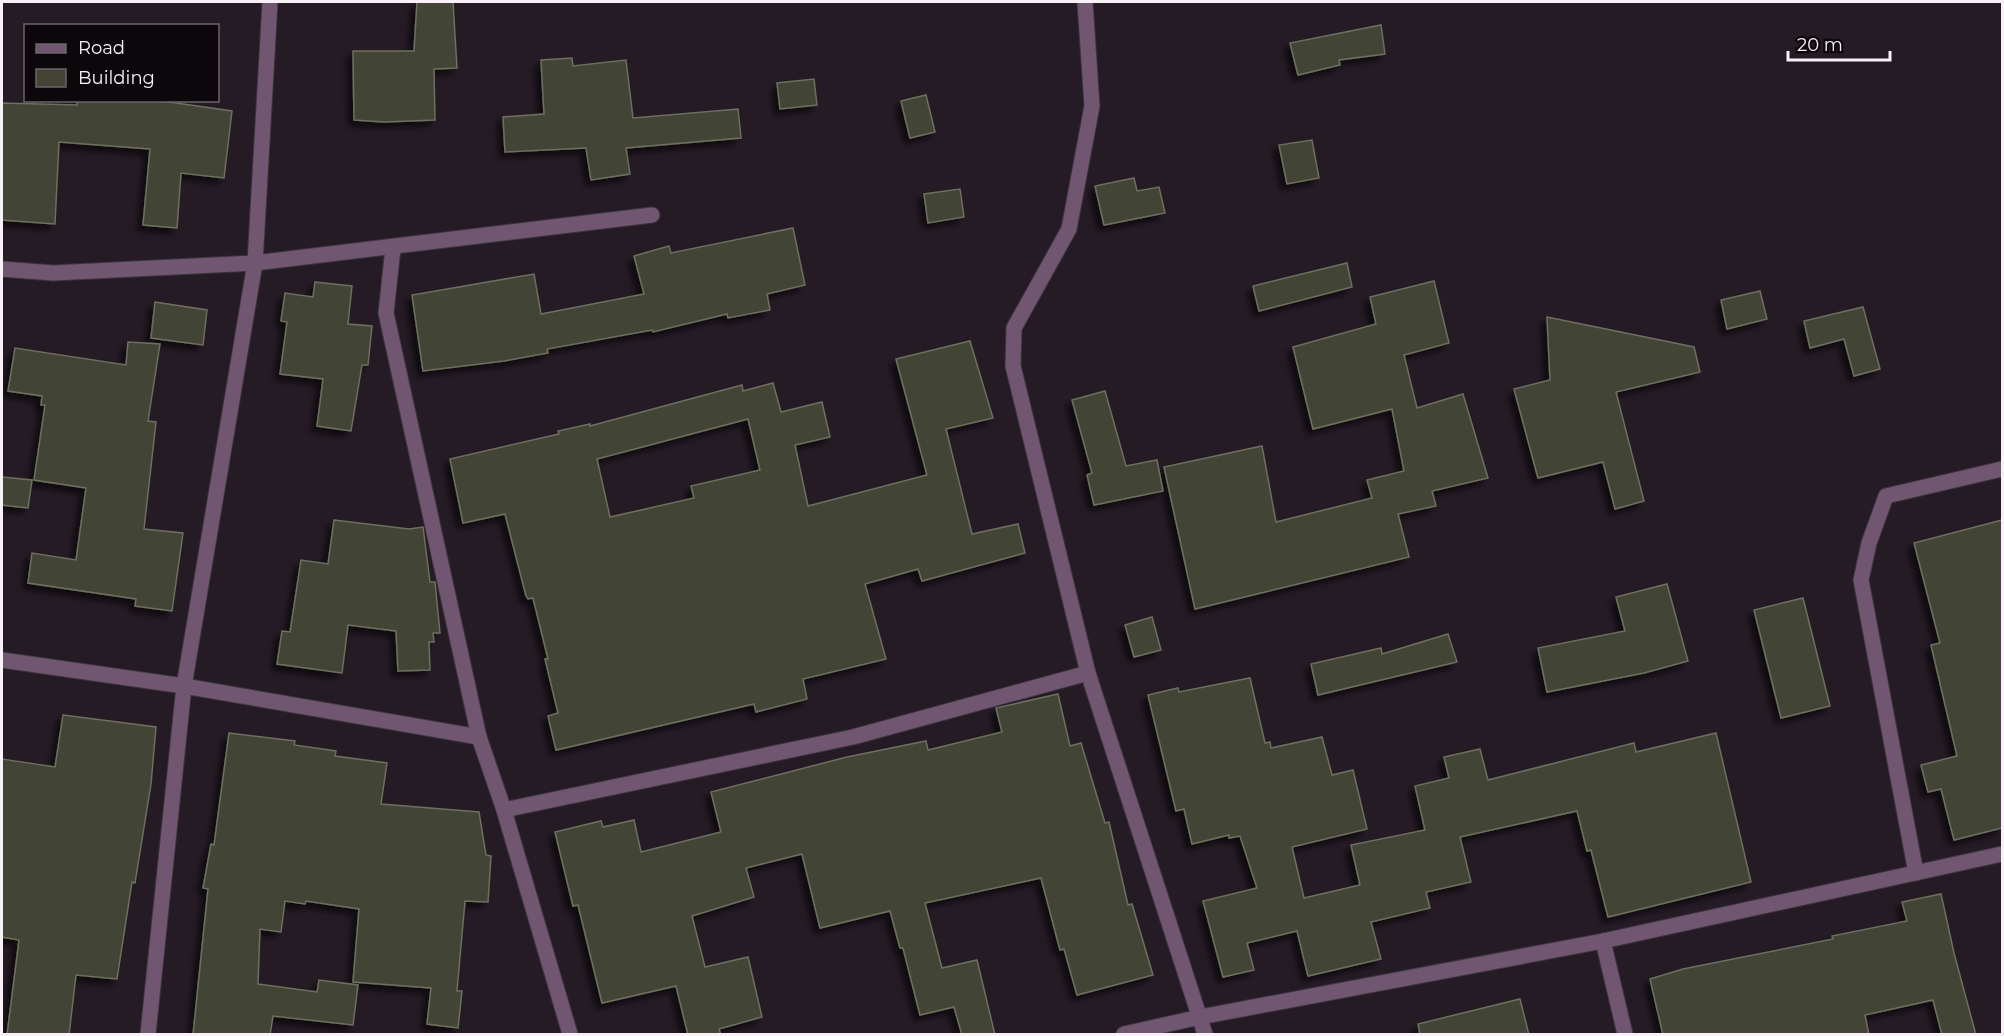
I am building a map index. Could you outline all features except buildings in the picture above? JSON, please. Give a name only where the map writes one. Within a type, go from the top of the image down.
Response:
[{"type":"street","points":[[147,1035],[184,686],[255,263],[270,2]]},
{"type":"street","points":[[1085,2],[1092,106],[1070,229],[1014,328],[1013,366],[1088,673],[1205,1035]]},
{"type":"street","points":[[2,269],[53,273],[255,263],[651,215]]},
{"type":"street","points":[[393,248],[386,313],[479,737],[504,810],[570,1035]]},
{"type":"street","points":[[1916,873],[1861,580],[1869,543],[1887,496],[2002,469]]},
{"type":"street","points":[[2,660],[184,686],[479,737]]},
{"type":"street","points":[[504,810],[853,737],[1088,673]]},
{"type":"street","points":[[1124,1035],[1200,1017],[1603,941],[2002,854]]},
{"type":"street","points":[[1603,941],[1624,1035]]}]
